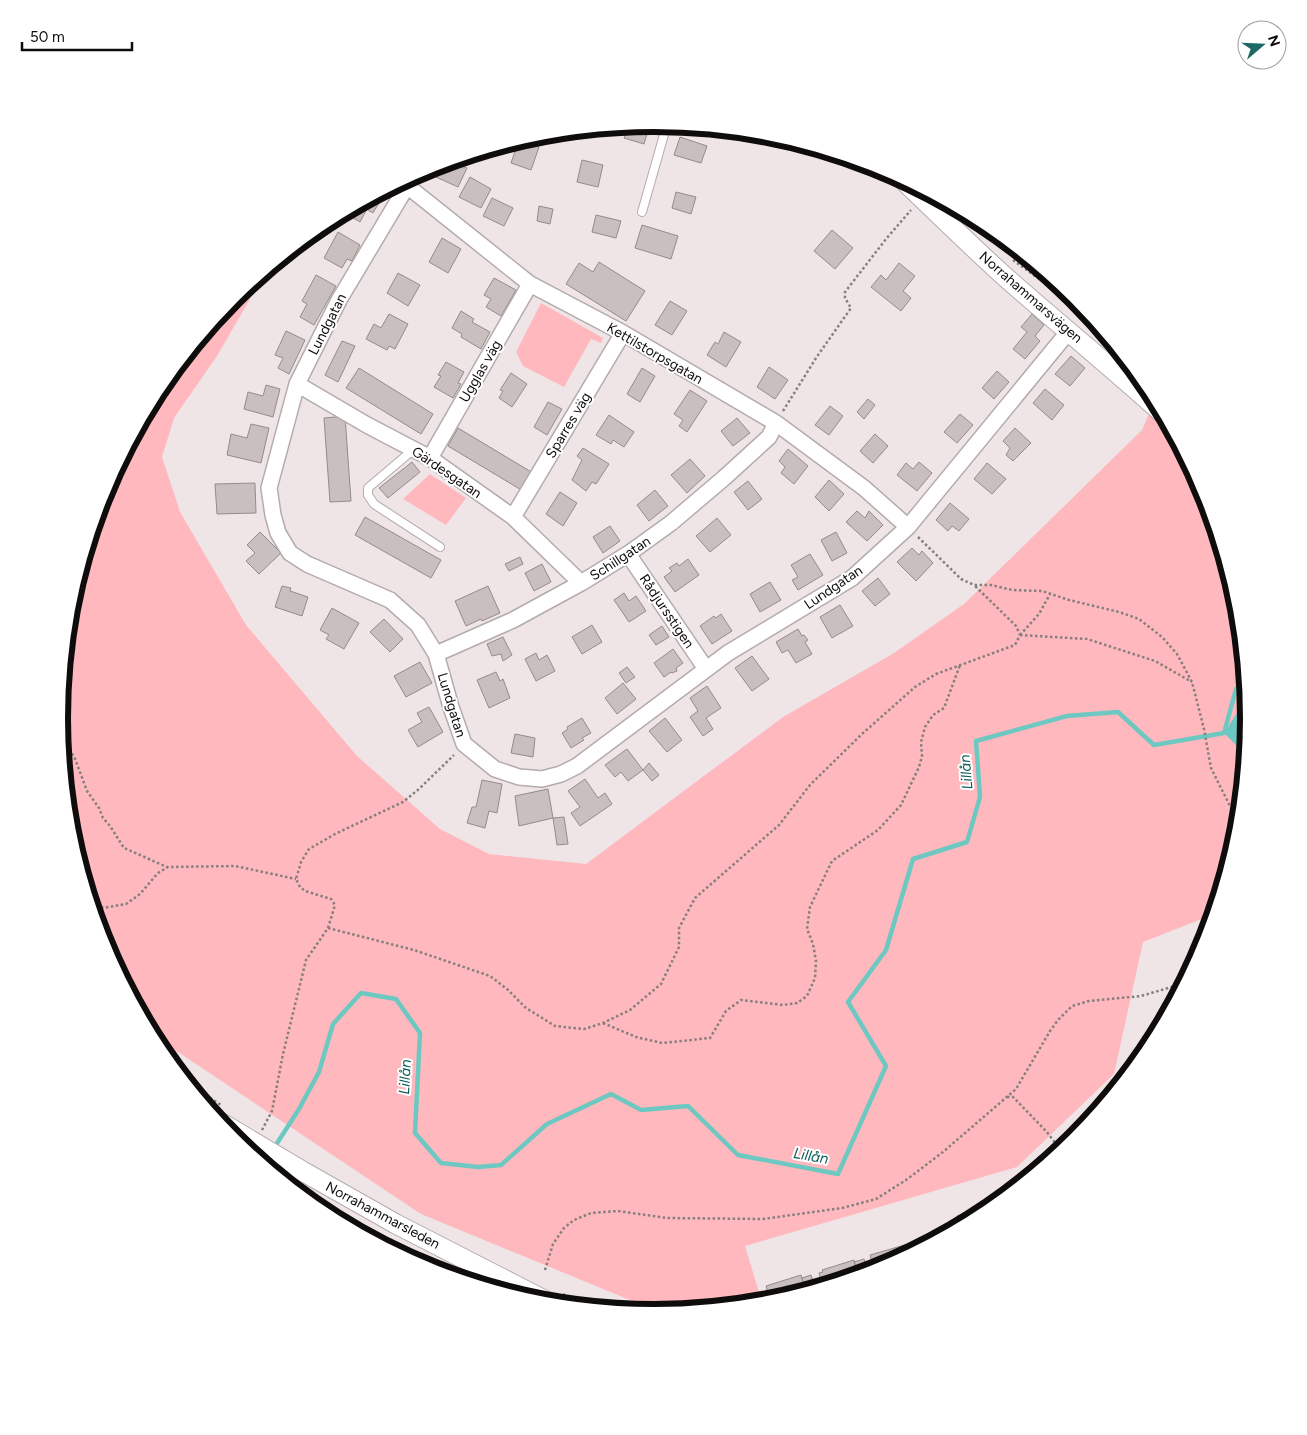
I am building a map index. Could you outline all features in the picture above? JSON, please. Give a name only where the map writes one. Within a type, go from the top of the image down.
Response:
[{"type":"street","name":"Kettilstorpsgatan","points":[[410,185],[530,284],[623,333],[776,423],[864,488],[908,527]]},
{"type":"street","name":"Lundgatan","points":[[402,188],[339,300],[297,384],[269,488],[273,515],[278,534],[290,553],[307,564],[390,600],[418,625],[436,654],[450,707],[464,744],[495,769],[519,777],[542,779],[560,774],[577,766],[728,652],[852,578],[908,527],[1069,331]]},
{"type":"street","name":"Norrahammarsvägen","points":[[918,195],[936,214],[1004,276],[1069,331],[1121,365]]},
{"type":"street","name":"Ugglas väg","points":[[430,458],[530,284]]},
{"type":"street","name":"Sparres väg","points":[[513,517],[623,333]]},
{"type":"street","name":"Gärdesgatan","points":[[297,384],[367,425],[430,458],[513,517],[581,583]]},
{"type":"street","name":"Schillgatan","points":[[436,654],[513,620],[581,583],[628,554],[672,523],[724,478],[769,437],[776,423]]},
{"type":"street","name":"Rådjursstigen","points":[[628,554],[706,669]]},
{"type":"street","name":"Norrahammarsleden","points":[[225,1117],[304,1172],[396,1224],[521,1288]]},
{"type":"lane","points":[[642,212],[665,132]]},
{"type":"lane","points":[[414,449],[368,488],[368,495],[374,504],[440,547]]},
{"type":"path","points":[[776,423],[816,358],[851,308],[845,298],[845,292],[864,267],[910,210],[929,221],[936,214]]},
{"type":"path","points":[[1010,258],[1053,289]]},
{"type":"path","points":[[908,527],[961,579],[974,585],[1016,626],[1020,634]]},
{"type":"path","points":[[974,585],[991,585],[1012,590],[1042,591],[1119,612],[1139,619],[1162,637],[1177,654],[1192,682],[1204,728],[1211,768],[1232,809]]},
{"type":"path","points":[[328,928],[414,950],[490,976],[507,989],[526,1008],[555,1026],[584,1030],[603,1023],[630,1010],[661,984],[679,948],[679,928],[695,898],[779,826],[810,785],[862,734],[915,687],[936,674],[1015,645],[1020,634],[1039,614],[1050,594]]},
{"type":"path","points":[[1020,634],[1087,639],[1155,662],[1192,682]]},
{"type":"path","points":[[603,1023],[636,1036],[662,1042],[710,1038],[726,1011],[741,1000],[783,1005],[797,1003],[807,996],[814,978],[816,961],[807,928],[810,907],[832,861],[878,830],[900,806],[922,756],[921,742],[925,727],[933,715],[944,708],[960,664]]},
{"type":"path","points":[[266,1124],[272,1110],[283,1054],[306,960],[328,928],[335,905],[331,899],[305,891],[300,886],[296,879],[301,862],[308,849],[403,802],[432,778],[464,744]]},
{"type":"path","points":[[69,751],[74,756],[87,791],[124,848],[168,867],[235,866],[296,879]]},
{"type":"path","points":[[99,905],[103,908],[126,904],[140,894],[158,873],[168,867]]},
{"type":"path","points":[[545,1270],[552,1244],[564,1228],[574,1220],[591,1213],[618,1211],[667,1218],[763,1218],[842,1208],[876,1199],[906,1180],[943,1152],[1016,1089],[1050,1030],[1072,1006],[1090,1001],[1141,996],[1174,986]]},
{"type":"path","points":[[1006,1097],[1013,1097],[1056,1143]]},
{"type":"shaded area","points":[[258,285],[217,356],[174,418],[162,457],[180,512],[246,625],[357,756],[440,829],[489,854],[586,864],[783,717],[894,653],[964,604],[1142,430],[1151,409],[1179,458],[1195,493],[1220,566],[1228,603],[1238,679],[1240,711],[1237,713],[1238,756],[1228,832],[1220,869],[1204,918],[1143,942],[1114,1074],[1017,1167],[745,1246],[759,1293],[692,1302],[638,1303],[421,1214],[167,1045],[128,977],[112,942],[87,869],[73,794],[68,718],[69,679],[73,641],[87,566],[112,493],[146,424],[166,392],[213,331]]},
{"type":"shaded area","points":[[541,303],[603,338],[601,343],[591,339],[564,387],[523,366],[516,352]]},
{"type":"shaded area","points":[[430,474],[466,498],[446,525],[403,499]]},
{"type":"water","points":[[1240,711],[1238,747],[1224,733]]},
{"type":"building","points":[[647,132],[644,144],[624,138],[626,133]]},
{"type":"building","points":[[680,137],[707,146],[701,163],[674,155]]},
{"type":"building","points":[[532,145],[539,147],[531,170],[511,163],[516,148]]},
{"type":"building","points":[[582,160],[603,165],[598,187],[577,182]]},
{"type":"building","points":[[460,165],[467,168],[458,187],[436,177],[438,173]]},
{"type":"building","points":[[470,177],[491,189],[481,208],[459,197]]},
{"type":"building","points":[[676,192],[696,197],[691,214],[672,208]]},
{"type":"building","points":[[492,198],[513,208],[504,226],[483,216]]},
{"type":"building","points":[[381,199],[373,213],[365,208]]},
{"type":"building","points":[[539,206],[553,209],[550,224],[537,221]]},
{"type":"building","points":[[365,208],[367,209],[360,222],[350,216]]},
{"type":"building","points":[[596,215],[621,221],[616,238],[592,232]]},
{"type":"building","points":[[642,225],[678,236],[671,259],[635,248]]},
{"type":"building","points":[[832,230],[853,248],[835,269],[814,251]]},
{"type":"building","points":[[338,232],[360,245],[352,261],[347,259],[342,268],[324,258]]},
{"type":"building","points":[[442,238],[461,249],[448,273],[429,262]]},
{"type":"building","points":[[599,262],[645,291],[626,321],[566,284],[579,263],[593,272]]},
{"type":"building","points":[[899,263],[915,276],[903,291],[911,298],[901,311],[871,287],[881,275],[886,280]]},
{"type":"building","points":[[398,273],[420,285],[408,306],[387,293]]},
{"type":"building","points":[[316,275],[336,286],[314,325],[300,317],[307,304],[302,301]]},
{"type":"building","points":[[494,278],[516,290],[501,316],[486,307],[491,299],[484,295]]},
{"type":"building","points":[[670,301],[687,311],[672,335],[655,325]]},
{"type":"building","points":[[461,311],[474,319],[472,322],[490,332],[481,349],[461,337],[462,334],[452,328]]},
{"type":"building","points":[[389,314],[408,324],[395,349],[389,346],[387,350],[366,339],[374,324],[381,328]]},
{"type":"building","points":[[1032,314],[1044,325],[1035,336],[1040,341],[1025,359],[1013,349],[1027,332],[1021,327]]},
{"type":"building","points":[[286,331],[305,340],[289,374],[278,368],[283,358],[275,355]]},
{"type":"building","points":[[724,332],[741,342],[726,367],[707,355],[715,342],[718,344]]},
{"type":"building","points":[[342,341],[355,346],[338,382],[325,375]]},
{"type":"building","points":[[1071,356],[1085,368],[1070,386],[1055,374]]},
{"type":"building","points":[[446,362],[464,372],[458,383],[461,384],[453,398],[434,387],[441,376],[438,375]]},
{"type":"building","points":[[769,367],[788,380],[775,399],[757,387]]},
{"type":"building","points":[[359,368],[433,414],[421,434],[346,388]]},
{"type":"building","points":[[642,368],[655,376],[640,402],[627,394]]},
{"type":"building","points":[[997,371],[1009,382],[994,399],[982,388]]},
{"type":"building","points":[[511,373],[527,384],[512,407],[499,398],[503,391],[500,390]]},
{"type":"building","points":[[266,385],[280,389],[273,417],[244,409],[248,392],[263,396]]},
{"type":"building","points":[[1045,389],[1064,405],[1052,420],[1033,403]]},
{"type":"building","points":[[690,390],[707,401],[687,432],[679,426],[683,420],[674,414]]},
{"type":"building","points":[[868,399],[875,405],[864,419],[857,412]]},
{"type":"building","points":[[548,402],[562,409],[547,435],[534,427]]},
{"type":"building","points":[[830,406],[843,416],[829,435],[815,425]]},
{"type":"building","points":[[960,414],[973,425],[957,443],[944,432]]},
{"type":"building","points":[[609,415],[634,432],[624,447],[613,440],[611,444],[596,435]]},
{"type":"building","points":[[345,416],[351,501],[330,502],[324,418]]},
{"type":"building","points":[[737,418],[750,433],[733,446],[721,431]]},
{"type":"building","points":[[251,424],[269,428],[261,463],[227,455],[231,434],[247,438]]},
{"type":"building","points":[[458,428],[533,473],[523,491],[448,446]]},
{"type":"building","points":[[1015,428],[1031,443],[1013,461],[1006,455],[1010,448],[1003,441]]},
{"type":"building","points":[[875,434],[888,446],[873,463],[860,451]]},
{"type":"building","points":[[583,448],[609,464],[596,484],[592,482],[586,491],[572,480],[582,460],[577,456]]},
{"type":"building","points":[[788,449],[808,466],[794,484],[781,473],[785,467],[779,461]]},
{"type":"building","points":[[690,459],[705,476],[687,493],[671,475]]},
{"type":"building","points":[[412,462],[420,472],[388,498],[379,488]]},
{"type":"building","points":[[919,462],[932,473],[917,491],[897,475],[906,463],[913,469]]},
{"type":"building","points":[[987,463],[1006,479],[992,494],[974,479]]},
{"type":"building","points":[[829,480],[844,494],[829,511],[815,497]]},
{"type":"building","points":[[748,481],[762,499],[748,510],[734,492]]},
{"type":"building","points":[[255,483],[256,513],[217,514],[215,484]]},
{"type":"building","points":[[655,490],[668,506],[649,521],[637,505]]},
{"type":"building","points":[[560,492],[577,503],[563,526],[546,514]]},
{"type":"building","points":[[950,503],[969,519],[959,531],[952,526],[948,531],[936,520]]},
{"type":"building","points":[[857,511],[865,518],[869,511],[883,525],[867,541],[846,522]]},
{"type":"building","points":[[365,517],[441,560],[431,578],[355,535]]},
{"type":"building","points":[[717,518],[731,535],[710,552],[696,536]]},
{"type":"building","points":[[610,526],[620,541],[603,553],[593,537]]},
{"type":"building","points":[[260,532],[281,553],[259,574],[246,561],[255,553],[247,545]]},
{"type":"building","points":[[836,532],[847,553],[832,561],[821,540]]},
{"type":"building","points":[[912,548],[919,555],[922,551],[933,563],[916,581],[897,562]]},
{"type":"building","points":[[810,554],[823,575],[798,590],[792,580],[798,577],[791,565]]},
{"type":"building","points":[[520,557],[523,564],[509,571],[505,564]]},
{"type":"building","points":[[688,559],[699,575],[675,592],[664,577],[672,571],[669,568],[677,563],[679,566]]},
{"type":"building","points":[[542,564],[551,582],[534,591],[525,573]]},
{"type":"building","points":[[878,578],[890,594],[875,606],[862,591]]},
{"type":"building","points":[[770,582],[781,600],[760,612],[750,594]]},
{"type":"building","points":[[282,586],[291,588],[290,591],[308,597],[302,616],[275,607]]},
{"type":"building","points":[[488,586],[500,613],[466,626],[455,601]]},
{"type":"building","points":[[624,593],[629,601],[636,596],[646,611],[629,622],[614,600]]},
{"type":"building","points":[[840,605],[853,626],[832,638],[820,617]]},
{"type":"building","points":[[332,608],[359,623],[344,649],[326,639],[329,635],[320,630]]},
{"type":"building","points":[[721,614],[732,631],[712,644],[700,626],[714,616],[716,618]]},
{"type":"building","points":[[384,619],[403,639],[390,652],[370,632]]},
{"type":"building","points":[[592,625],[602,642],[582,654],[572,637]]},
{"type":"building","points":[[662,626],[669,637],[656,645],[649,635]]},
{"type":"building","points":[[798,629],[802,636],[804,635],[808,640],[805,642],[812,654],[796,663],[788,650],[782,653],[776,642]]},
{"type":"building","points":[[503,637],[512,655],[503,661],[501,654],[492,656],[487,644]]},
{"type":"building","points":[[673,649],[683,663],[676,668],[677,671],[671,672],[664,677],[654,663]]},
{"type":"building","points":[[536,653],[539,660],[547,655],[555,671],[536,681],[525,659]]},
{"type":"building","points":[[752,656],[769,679],[752,691],[735,668]]},
{"type":"building","points":[[420,662],[432,683],[406,697],[394,676]]},
{"type":"building","points":[[627,667],[635,677],[626,683],[619,673]]},
{"type":"building","points":[[496,672],[500,681],[503,679],[510,698],[489,708],[477,680]]},
{"type":"building","points":[[623,683],[636,699],[617,714],[605,698]]},
{"type":"building","points":[[707,686],[721,708],[706,718],[713,729],[703,736],[690,717],[698,711],[690,698]]},
{"type":"building","points":[[429,707],[443,732],[418,747],[408,730],[422,722],[417,713]]},
{"type":"building","points":[[582,718],[591,733],[571,748],[562,733],[568,729],[567,727]]},
{"type":"building","points":[[665,718],[682,740],[667,752],[649,731]]},
{"type":"building","points":[[515,734],[535,738],[533,757],[511,753]]},
{"type":"building","points":[[627,749],[643,770],[628,781],[621,772],[615,777],[605,765]]},
{"type":"building","points":[[649,763],[659,775],[652,781],[643,770]]},
{"type":"building","points":[[585,779],[598,798],[605,793],[612,804],[580,826],[571,813],[580,807],[568,791]]},
{"type":"building","points":[[482,780],[502,784],[497,813],[489,811],[485,828],[467,823],[472,807],[476,807]]},
{"type":"building","points":[[548,789],[553,818],[519,826],[515,796]]},
{"type":"building","points":[[564,817],[568,844],[557,845],[553,818]]},
{"type":"building","points":[[908,1244],[872,1261],[870,1255]]},
{"type":"building","points":[[864,1259],[866,1264],[856,1267],[854,1262]]},
{"type":"building","points":[[854,1260],[856,1267],[821,1279],[819,1273],[823,1272],[822,1270]]},
{"type":"building","points":[[801,1275],[803,1284],[768,1292],[766,1286]]},
{"type":"building","points":[[811,1275],[813,1281],[804,1284],[802,1278]]},
{"type":"waterway","name":"Lillån","points":[[274,1148],[299,1109],[319,1072],[333,1024],[361,993],[396,999],[420,1033],[415,1133],[441,1163],[478,1167],[501,1165],[547,1124],[611,1094],[641,1110],[688,1106],[738,1155],[838,1174],[886,1066],[848,1002],[886,950],[913,859],[967,842],[980,797],[976,741],[1067,716],[1118,712],[1154,745],[1224,733],[1236,689],[1238,688]]}]
